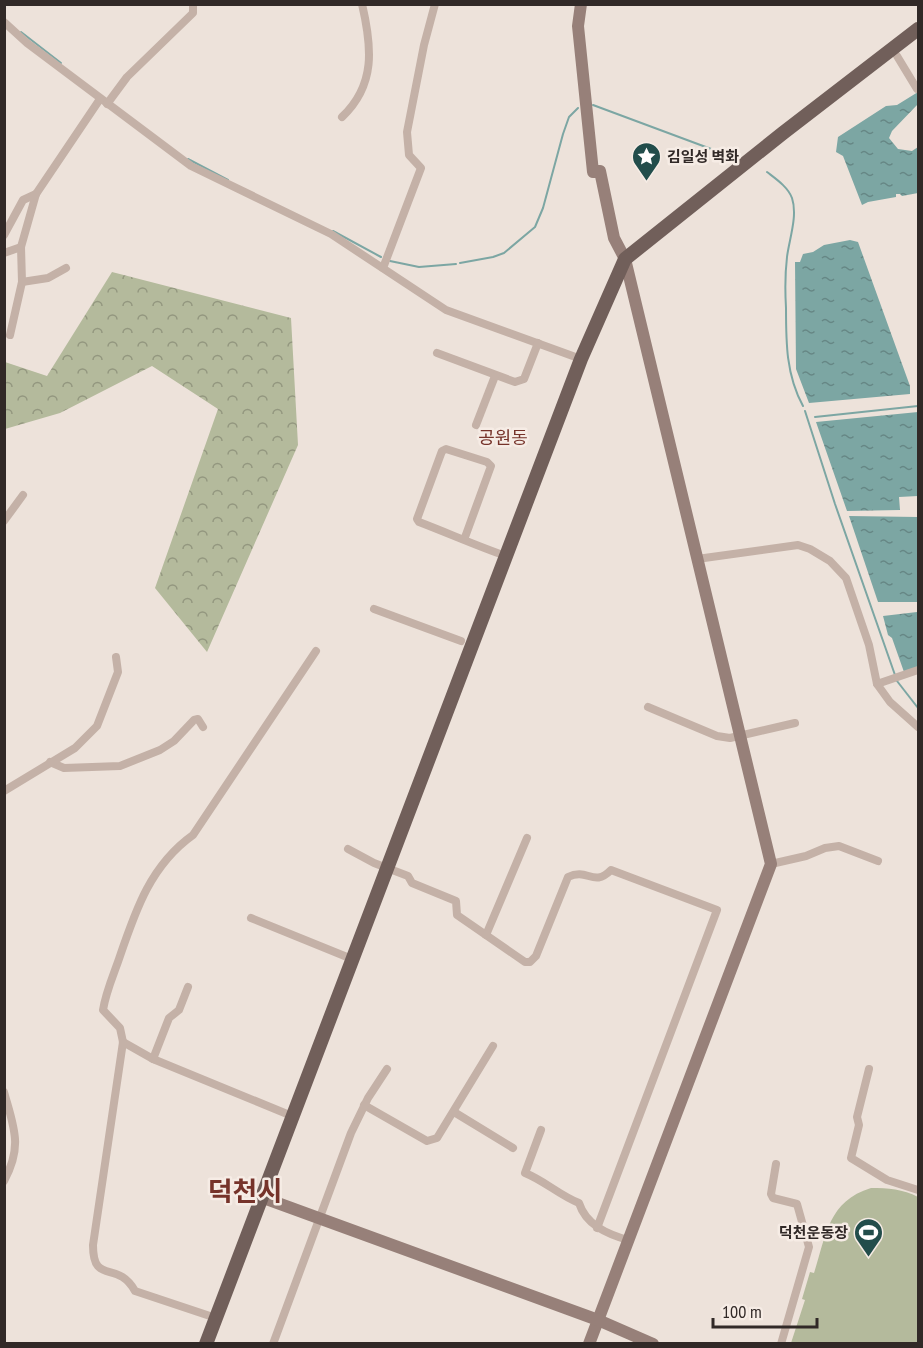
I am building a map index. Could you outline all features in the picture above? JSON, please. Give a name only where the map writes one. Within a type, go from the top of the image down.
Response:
[{"type":"main road","points":[[581,4],[578,26],[593,171],[600,171],[614,238],[625,259],[771,864],[589,1344]]},
{"type":"main road","points":[[206,1344],[581,359],[625,259],[783,132],[918,29]]},
{"type":"main road","points":[[261,1197],[598,1320],[653,1344]]},
{"type":"street","points":[[10,335],[22,282],[21,247],[36,194],[103,101],[193,13],[194,4]]},
{"type":"street","points":[[342,117],[355,103],[365,86],[369,57],[362,4]]},
{"type":"street","points":[[383,268],[421,168],[409,155],[407,132],[424,45],[435,4]]},
{"type":"street","points":[[4,21],[27,43],[191,166],[331,234],[446,310],[581,359]]},
{"type":"street","points":[[897,56],[916,89]]},
{"type":"street","points":[[4,234],[23,200],[36,194]]},
{"type":"street","points":[[4,253],[21,247]]},
{"type":"street","points":[[22,282],[48,278],[66,268]]},
{"type":"street","points":[[437,353],[515,382],[524,379],[538,343]]},
{"type":"street","points":[[476,425],[495,375]]},
{"type":"street","points":[[464,540],[491,466],[487,462],[446,449],[442,451],[417,519],[419,522],[464,540],[506,556]]},
{"type":"street","points":[[4,522],[23,495]]},
{"type":"street","points":[[697,559],[798,545],[830,561],[846,578],[869,645],[877,684],[890,702],[918,727]]},
{"type":"street","points":[[374,609],[461,641]]},
{"type":"street","points":[[216,1318],[135,1291],[129,1281],[113,1272],[99,1270],[95,1266],[93,1245],[123,1042],[120,1028],[103,1010],[136,909],[166,858],[193,835],[316,651]]},
{"type":"street","points":[[4,791],[75,748],[97,726],[118,672],[116,657]]},
{"type":"street","points":[[877,684],[918,670]]},
{"type":"street","points":[[648,707],[717,736],[730,738],[795,723]]},
{"type":"street","points":[[50,762],[64,768],[120,766],[160,750],[174,741],[194,720],[198,719],[203,726]]},
{"type":"street","points":[[486,935],[527,838]]},
{"type":"street","points":[[771,864],[839,846],[878,861]]},
{"type":"street","points":[[348,849],[408,876],[412,883],[456,901],[457,915],[525,962],[530,962],[536,956],[568,877],[582,873],[597,879],[604,877],[611,870],[717,910],[597,1228]]},
{"type":"street","points":[[251,918],[352,959]]},
{"type":"street","points":[[153,1059],[169,1018],[179,1010],[188,987]]},
{"type":"street","points":[[123,1042],[153,1059],[292,1116]]},
{"type":"street","points":[[364,1106],[427,1141],[437,1138],[493,1046]]},
{"type":"street","points":[[273,1344],[343,1155],[364,1106],[387,1069]]},
{"type":"street","points":[[869,1070],[857,1117],[859,1125],[850,1158],[887,1180],[918,1190]]},
{"type":"street","points":[[4,1092],[11,1110],[16,1139],[15,1155],[4,1181]]},
{"type":"street","points":[[454,1112],[513,1148]]},
{"type":"street","points":[[541,1130],[525,1173],[540,1179],[562,1196],[579,1203],[581,1210],[597,1228],[628,1240]]},
{"type":"street","points":[[776,1164],[771,1194],[773,1198],[797,1204],[809,1247],[781,1344]]},
{"type":"green space","points":[[112,272],[291,318],[298,445],[207,652],[155,588],[218,409],[152,366],[60,413],[5,429],[5,362],[47,376]]},
{"type":"green space","name":"덕천운동장","points":[[871,1188],[907,1192],[918,1197],[918,1343],[791,1343],[805,1300],[802,1299],[810,1272],[814,1273],[831,1222],[846,1202]]},
{"type":"water","points":[[918,92],[918,104],[892,131],[889,138],[898,149],[912,151],[918,147],[918,193],[902,196],[896,194],[896,197],[862,205],[843,156],[836,152],[838,137],[886,106],[897,105]]},
{"type":"water","points":[[850,240],[858,242],[910,386],[910,394],[809,403],[796,369],[795,262],[800,262],[803,254],[813,252],[824,245]]},
{"type":"water","points":[[918,412],[918,496],[899,497],[900,510],[847,511],[816,422]]},
{"type":"water","points":[[849,516],[918,517],[918,602],[878,602]]},
{"type":"water","points":[[917,612],[918,668],[904,672],[892,638],[888,635],[883,616]]},
{"type":"waterway","points":[[21,32],[61,63]]},
{"type":"waterway","points":[[593,105],[730,156]]},
{"type":"waterway","points":[[460,263],[504,253],[535,227],[543,208],[569,117],[578,108]]},
{"type":"waterway","points":[[188,159],[228,180]]},
{"type":"waterway","points":[[767,172],[788,190],[794,205],[794,220],[786,270],[786,333],[790,370],[803,406]]},
{"type":"waterway","points":[[333,231],[381,257]]},
{"type":"waterway","points":[[390,261],[419,267],[456,264]]},
{"type":"waterway","points":[[815,417],[918,406]]},
{"type":"waterway","points":[[805,411],[895,675]]},
{"type":"waterway","points":[[897,681],[918,708]]},
{"type":"place","name":"김일성 벽화","points":[[646,182]]},
{"type":"place","name":"덕천운동장","points":[[869,1258]]},
{"type":"district","name":"공원동","points":[[503,437]]},
{"type":"district","name":"덕천시","points":[[245,1191]]}]
